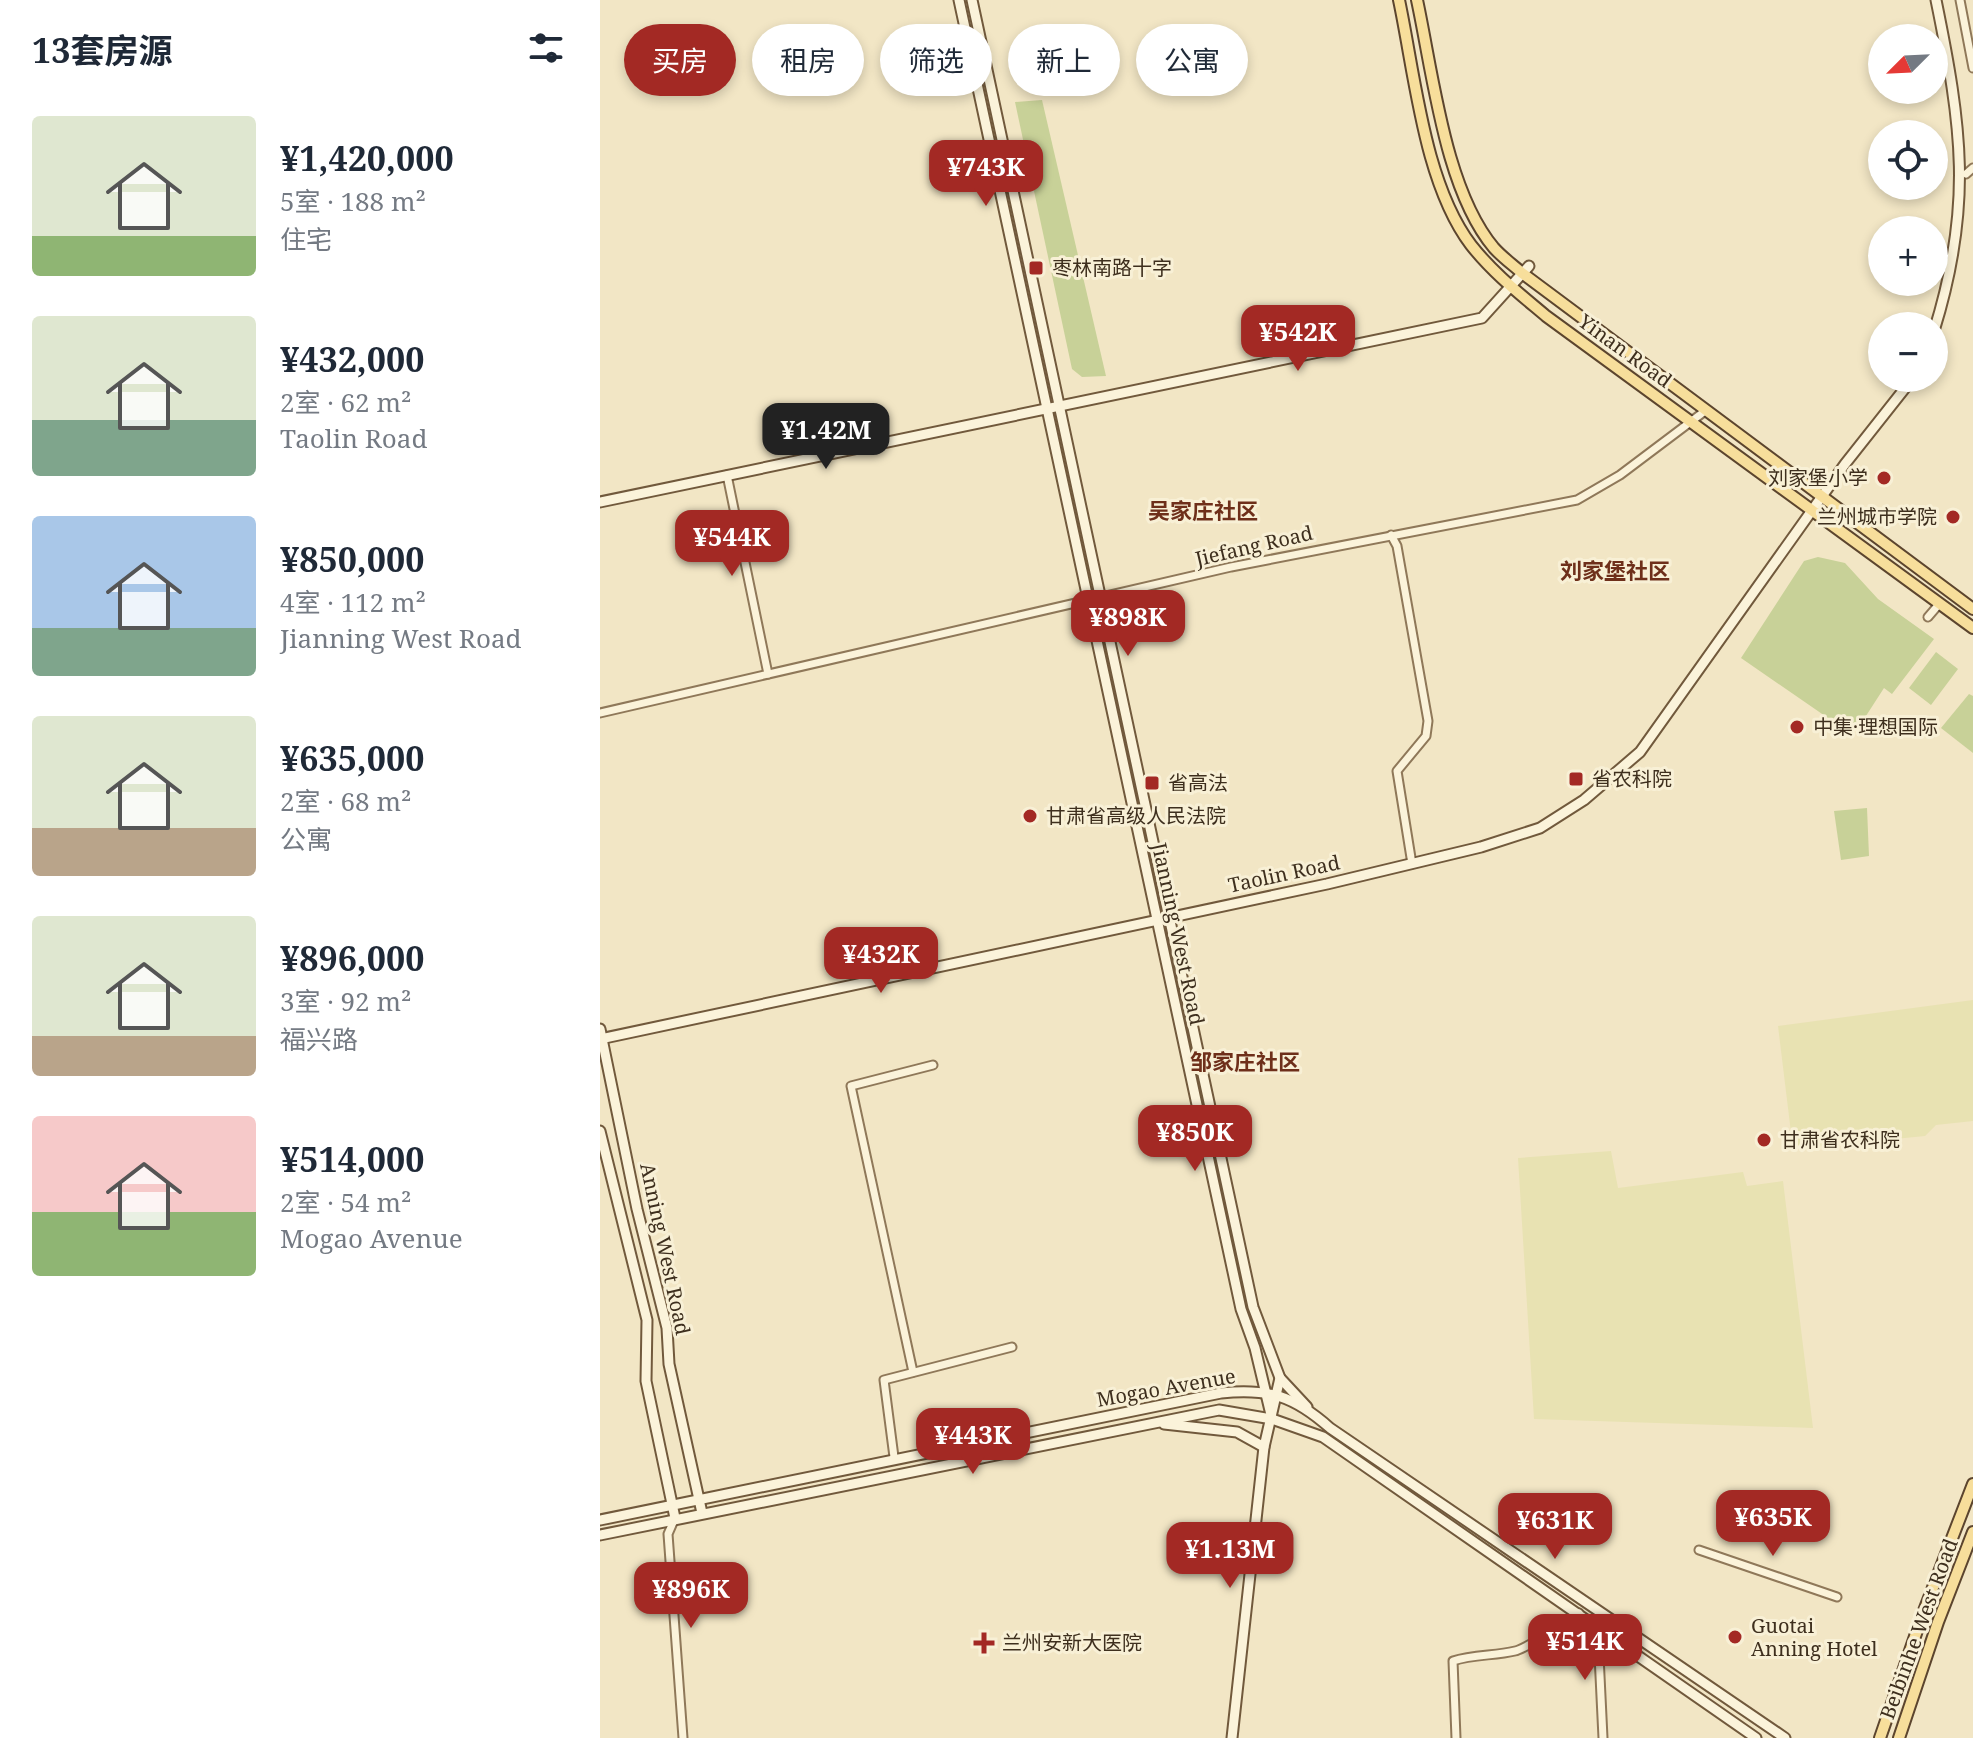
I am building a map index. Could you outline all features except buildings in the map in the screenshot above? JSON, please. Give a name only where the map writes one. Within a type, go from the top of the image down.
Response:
[{"type":"main road","name":"Jianning West Road","points":[[959,0],[1093,600],[1241,1309],[1272,1393]]},
{"type":"main road","name":"Jianning West Road","points":[[972,0],[1051,408]]},
{"type":"main road","name":"Yinan Road","points":[[1399,0],[1441,185],[1469,242],[1511,288],[1973,628]]},
{"type":"main road","name":"Yinan Road","points":[[1417,0],[1455,173],[1472,215],[1494,248],[1705,411],[1824,495],[1973,609]]},
{"type":"main road","points":[[1936,0],[1970,171],[1967,211],[1954,285],[1942,312]]},
{"type":"main road","points":[[600,502],[1482,318],[1526,270]]},
{"type":"main road","name":"Taolin Road","points":[[601,1036],[1412,864],[1540,828],[1584,800],[1640,752],[1824,495],[1902,392]]},
{"type":"main road","name":"Jianning West Road","points":[[1161,917],[1253,1307],[1280,1378],[1307,1407]]},
{"type":"main road","name":"Anning West Road","points":[[601,1036],[637,1209],[667,1328],[669,1364],[702,1513]]},
{"type":"main road","name":"Anning West Road","points":[[600,1131],[647,1320],[646,1381],[675,1518]]},
{"type":"main road","points":[[1232,1738],[1264,1447],[1272,1419],[1272,1393],[1280,1378]]},
{"type":"main road","name":"Mogao Avenue","points":[[600,1520],[894,1457],[1221,1393],[1272,1393],[1307,1407],[1330,1428],[1785,1738]]},
{"type":"main road","name":"Mogao Avenue","points":[[600,1535],[1219,1410],[1272,1419],[1323,1437],[1756,1738]]},
{"type":"main road","points":[[1156,1423],[1237,1432],[1264,1447]]},
{"type":"main road","name":"Beibinhe West Road","points":[[1880,1738],[1922,1616],[1973,1484]]},
{"type":"main road","name":"Beibinhe West Road","points":[[1899,1738],[1938,1622],[1973,1532]]},
{"type":"street","points":[[1960,0],[1973,68]]},
{"type":"street","name":"Jiefang Road","points":[[600,713],[1231,567],[1577,500],[1620,475],[1705,411]]},
{"type":"street","points":[[727,475],[768,674]]},
{"type":"street","points":[[1391,535],[1397,546],[1428,721],[1426,736],[1397,771],[1412,864]]},
{"type":"street","points":[[1928,617],[1940,603]]},
{"type":"street","points":[[913,1372],[851,1086],[933,1065]]},
{"type":"street","points":[[894,1457],[884,1380],[1012,1347]]},
{"type":"street","points":[[675,1518],[668,1534],[683,1738]]},
{"type":"street","points":[[1699,1550],[1837,1597]]},
{"type":"street","points":[[1456,1738],[1453,1661],[1520,1650],[1541,1635],[1570,1623],[1579,1613]]},
{"type":"street","points":[[1603,1738],[1599,1655],[1607,1632]]},
{"type":"shaded area","points":[[1973,1000],[1973,1121],[1936,1125],[1925,1136],[1793,1149],[1778,1026]]},
{"type":"shaded area","points":[[1611,1151],[1618,1188],[1743,1172],[1747,1186],[1783,1181],[1813,1428],[1534,1419],[1518,1158]]},
{"type":"green space","points":[[1042,100],[1106,376],[1082,377],[1072,369],[1015,102]]},
{"type":"green space","points":[[1818,557],[1845,563],[1878,599],[1934,639],[1892,694],[1884,688],[1864,719],[1841,727],[1741,658],[1804,561]]},
{"type":"green space","points":[[1936,652],[1958,669],[1931,705],[1909,688]]},
{"type":"green space","points":[[1969,694],[1973,696],[1973,753],[1941,728]]},
{"type":"green space","points":[[1867,808],[1869,856],[1841,860],[1834,811]]},
{"type":"place","name":"枣林南路十字","points":[[1036,268]]},
{"type":"place","name":"刘家堡小学","points":[[1884,478]]},
{"type":"place","name":"兰州城市学院","points":[[1953,517]]},
{"type":"place","name":"中集·理想国际","points":[[1797,727]]},
{"type":"place","name":"省农科院","points":[[1576,779]]},
{"type":"place","name":"省高法","points":[[1152,783]]},
{"type":"place","name":"甘肃省高级人民法院","points":[[1030,816]]},
{"type":"place","name":"甘肃省农科院","points":[[1764,1140]]},
{"type":"place","name":"Guotai Anning Hotel","points":[[1735,1637]]},
{"type":"place","name":"兰州安新大医院","points":[[984,1643]]},
{"type":"district","name":"吴家庄社区","points":[[1203,511]]},
{"type":"district","name":"刘家堡社区","points":[[1615,571]]},
{"type":"district","name":"邹家庄社区","points":[[1245,1062]]}]
